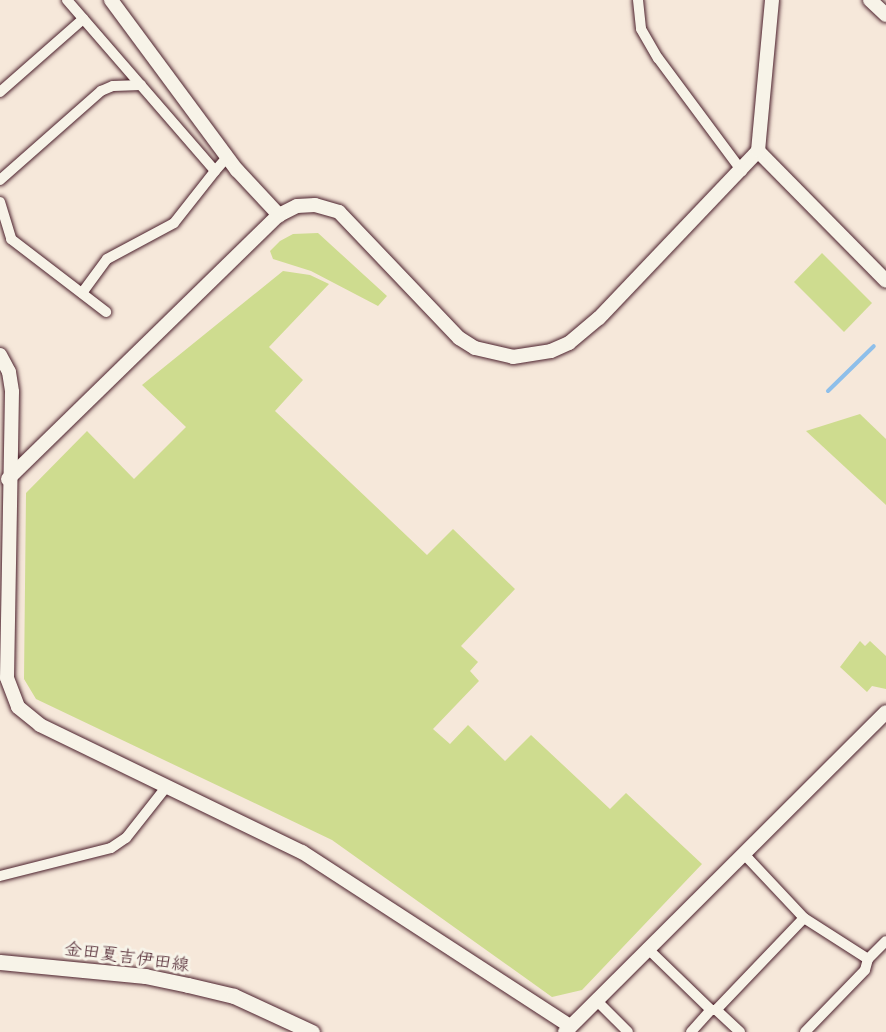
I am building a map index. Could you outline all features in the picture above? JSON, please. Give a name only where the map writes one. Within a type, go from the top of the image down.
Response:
[{"type":"main road","name":"金田夏吉伊田線","points":[[0,962],[145,976],[188,984],[234,996],[312,1032]]},
{"type":"street","points":[[67,0],[215,171]]},
{"type":"street","points":[[111,0],[227,157],[279,215]]},
{"type":"street","points":[[638,0],[641,29],[658,58],[742,171]]},
{"type":"street","points":[[8,479],[279,215],[297,206],[315,205],[339,212],[459,338],[494,354],[532,356],[551,351],[585,331],[742,171],[758,151],[772,0]]},
{"type":"street","points":[[870,0],[886,15]]},
{"type":"street","points":[[0,92],[83,19]]},
{"type":"street","points":[[0,180],[101,92],[113,86],[141,85]]},
{"type":"street","points":[[758,151],[886,280]]},
{"type":"street","points":[[82,294],[106,259],[174,224],[227,157]]},
{"type":"street","points":[[0,202],[11,239],[106,312]]},
{"type":"street","points":[[0,355],[9,372],[12,392],[3,600],[7,678],[18,707],[40,725],[302,852],[567,1029],[886,712]]},
{"type":"street","points":[[0,876],[111,848],[126,838],[167,786]]},
{"type":"street","points":[[743,853],[804,918],[868,959]]},
{"type":"street","points":[[691,1032],[804,918]]},
{"type":"street","points":[[805,1032],[865,970],[868,959],[886,941]]},
{"type":"street","points":[[647,948],[740,1032]]},
{"type":"street","points":[[596,1000],[628,1032]]},
{"type":"green space","points":[[318,233],[387,296],[378,306],[311,271],[273,259],[270,251],[280,241],[293,234]]},
{"type":"green space","points":[[822,253],[872,303],[844,332],[794,282]]},
{"type":"green space","points":[[283,271],[310,275],[329,284],[269,347],[303,380],[275,411],[427,555],[453,529],[515,589],[461,646],[478,662],[470,671],[479,681],[433,729],[450,744],[468,725],[505,761],[531,735],[610,809],[626,793],[702,864],[582,990],[552,997],[332,840],[36,699],[24,679],[26,493],[87,431],[134,479],[186,427],[142,385]]},
{"type":"green space","points":[[860,414],[886,439],[886,505],[806,431]]},
{"type":"green space","points":[[860,641],[865,646],[870,641],[886,656],[886,689],[872,686],[867,692],[840,667]]},
{"type":"waterway","points":[[828,391],[874,346]]}]
